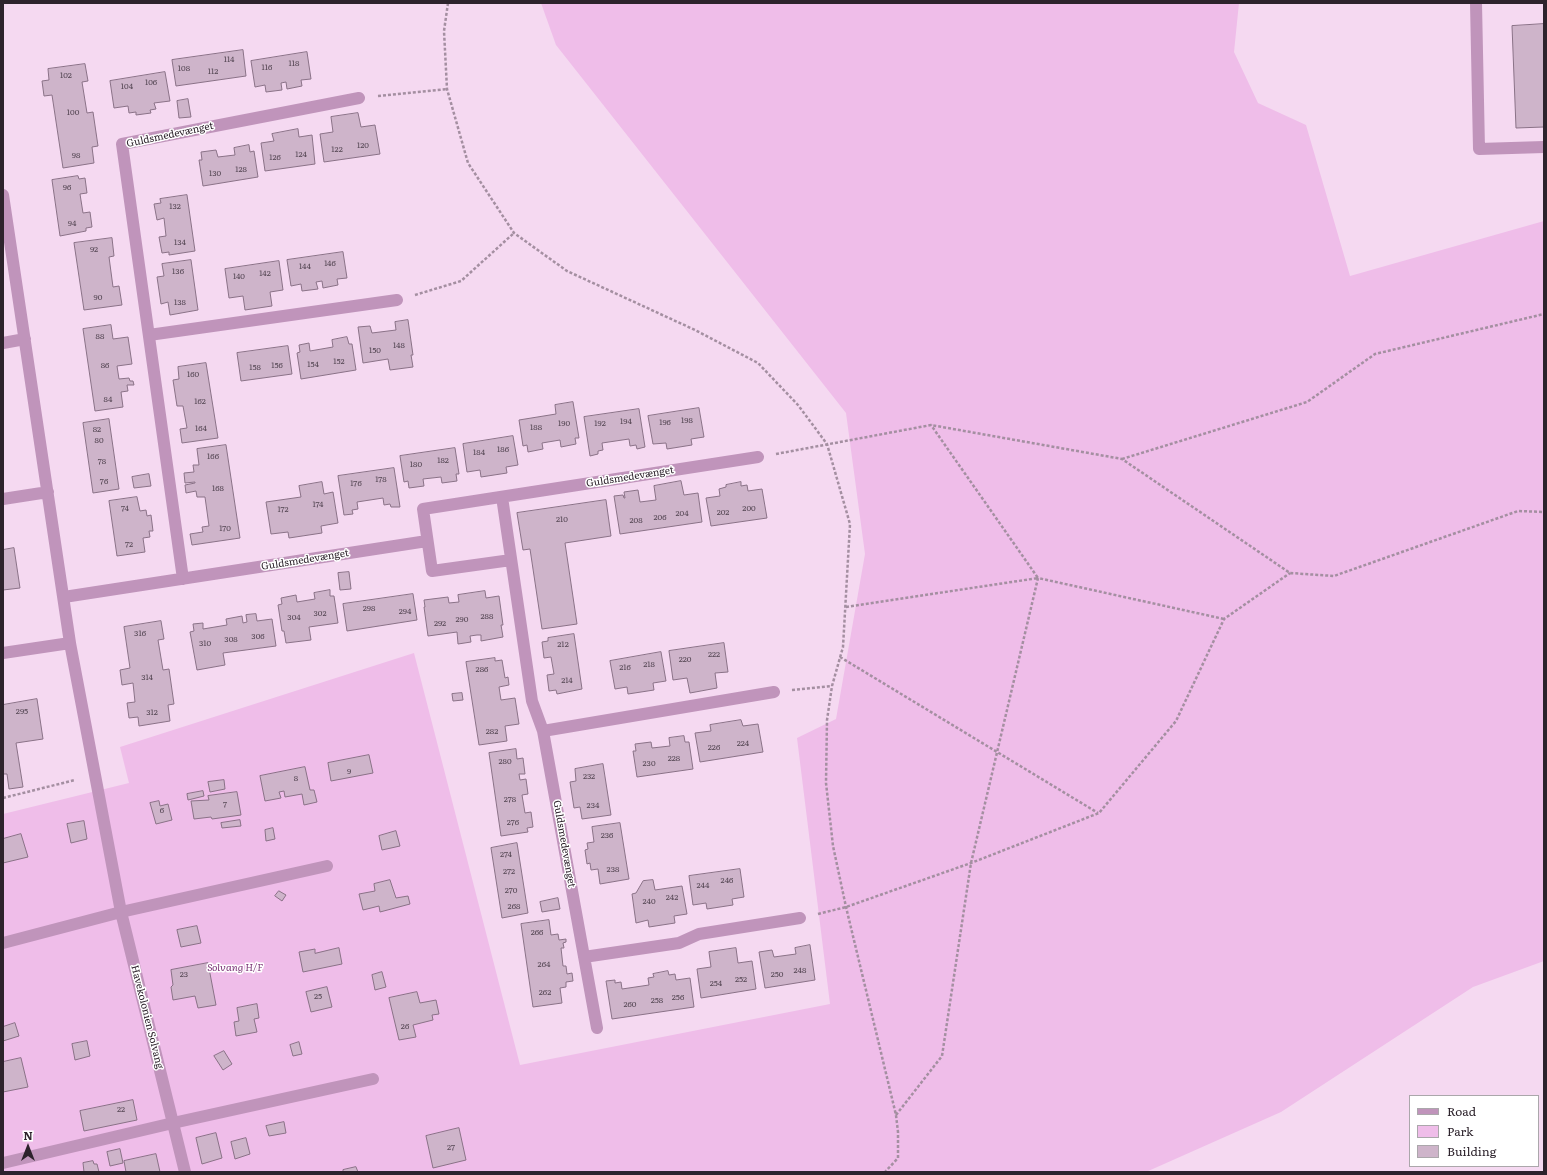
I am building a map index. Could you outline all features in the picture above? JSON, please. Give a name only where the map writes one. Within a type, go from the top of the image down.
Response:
[{"type":"street","points":[[1476,3],[1479,149],[1544,146]]},
{"type":"street","name":"Guldsmedevænget","points":[[183,579],[122,144],[359,98]]},
{"type":"street","points":[[3,195],[70,643],[95,775]]},
{"type":"street","points":[[149,335],[397,300]]},
{"type":"street","points":[[3,342],[25,339]]},
{"type":"street","name":"Guldsmedevænget","points":[[511,560],[432,572],[423,509],[758,457]]},
{"type":"street","points":[[3,499],[48,492]]},
{"type":"street","name":"Guldsmedevænget","points":[[502,497],[532,701],[543,731],[597,1028]]},
{"type":"street","name":"Guldsmedevænget","points":[[64,597],[428,541]]},
{"type":"street","points":[[3,653],[70,643]]},
{"type":"street","points":[[543,731],[774,692]]},
{"type":"street","name":"Havekolonien Solvang","points":[[95,775],[121,912],[184,1172]]},
{"type":"street","points":[[3,942],[121,912],[327,866]]},
{"type":"street","points":[[584,957],[679,943],[699,934],[800,918]]},
{"type":"street","points":[[3,1163],[173,1123],[373,1079]]},
{"type":"path","points":[[448,3],[444,31],[447,89],[468,163],[514,233],[567,271],[695,330],[758,363],[798,405],[827,444],[850,524],[843,647],[832,686],[827,720],[826,783],[833,846],[846,908],[896,1116],[898,1132],[898,1158],[885,1172]]},
{"type":"path","points":[[359,98],[447,89]]},
{"type":"path","points":[[397,300],[461,281],[514,233]]},
{"type":"path","points":[[1122,460],[1307,402],[1375,354],[1544,314]]},
{"type":"path","points":[[896,1116],[942,1056],[971,863],[1038,578],[931,425]]},
{"type":"path","points":[[758,457],[931,425],[1122,460],[1290,573],[1334,576],[1518,511],[1544,512]]},
{"type":"path","points":[[830,911],[846,908],[971,863],[1099,813],[1176,720],[1224,619],[1290,573]]},
{"type":"path","points":[[845,607],[1038,578],[1224,619]]},
{"type":"path","points":[[840,656],[1099,813]]},
{"type":"path","points":[[774,692],[832,686]]},
{"type":"path","points":[[3,798],[95,775]]},
{"type":"green space","name":"Solvang H/F","points":[[541,3],[1239,3],[1234,52],[1258,103],[1306,125],[1350,276],[1544,221],[1544,961],[1473,987],[1281,1112],[1146,1172],[3,1172],[3,814],[129,783],[120,747],[414,653],[520,1065],[830,1004],[797,738],[836,719],[865,554],[846,413],[556,45]]},
{"type":"building","points":[[1544,24],[1544,127],[1516,128],[1512,26]]},
{"type":"building","points":[[243,50],[246,76],[176,86],[172,60]]},
{"type":"building","points":[[307,52],[311,79],[301,80],[302,86],[287,89],[286,82],[281,83],[282,90],[266,92],[265,85],[255,87],[251,61]]},
{"type":"building","points":[[85,64],[88,81],[82,82],[87,113],[93,112],[98,146],[92,147],[94,163],[63,168],[52,95],[44,96],[42,81],[49,80],[48,69]]},
{"type":"building","points":[[165,72],[170,101],[154,103],[156,109],[150,110],[151,113],[136,115],[136,112],[129,113],[128,106],[114,108],[110,81]]},
{"type":"building","points":[[188,99],[191,117],[179,118],[177,101]]},
{"type":"building","points":[[358,113],[361,127],[375,125],[380,154],[324,162],[320,134],[333,132],[331,117]]},
{"type":"building","points":[[298,129],[299,137],[312,135],[315,164],[265,171],[261,143],[274,141],[272,134]]},
{"type":"building","points":[[249,145],[250,152],[254,151],[258,177],[203,186],[199,160],[202,160],[201,152],[216,150],[218,157],[235,155],[234,148]]},
{"type":"building","points":[[78,176],[79,179],[85,178],[87,193],[80,194],[83,213],[90,212],[92,227],[86,228],[86,231],[60,236],[52,180]]},
{"type":"building","points":[[187,195],[195,251],[169,255],[169,252],[162,253],[159,237],[166,236],[164,218],[157,220],[154,204],[161,203],[160,199]]},
{"type":"building","points":[[112,238],[114,256],[109,257],[113,287],[119,286],[122,305],[84,310],[74,243]]},
{"type":"building","points":[[343,252],[347,278],[337,279],[338,285],[323,288],[322,281],[316,282],[318,289],[302,291],[301,284],[291,286],[287,260]]},
{"type":"building","points":[[191,260],[198,310],[170,315],[168,302],[161,304],[157,277],[164,276],[162,264]]},
{"type":"building","points":[[279,261],[283,290],[270,292],[272,306],[245,310],[243,296],[229,298],[225,269]]},
{"type":"building","points":[[408,320],[413,355],[411,355],[413,367],[390,370],[388,359],[363,363],[358,327],[370,326],[372,333],[396,330],[395,322]]},
{"type":"building","points":[[111,325],[113,339],[128,337],[132,364],[117,366],[119,379],[129,378],[130,381],[133,381],[134,385],[127,385],[128,391],[121,392],[123,407],[95,411],[83,329]]},
{"type":"building","points":[[347,337],[349,344],[352,344],[356,370],[301,379],[297,353],[300,352],[299,345],[309,343],[310,351],[333,347],[332,340]]},
{"type":"building","points":[[288,346],[292,374],[241,381],[237,353]]},
{"type":"building","points":[[206,363],[218,438],[182,443],[180,429],[187,428],[183,406],[177,406],[173,380],[179,379],[178,367]]},
{"type":"building","points":[[573,402],[579,438],[575,438],[576,444],[561,447],[560,440],[542,443],[543,449],[528,452],[527,445],[523,446],[519,420],[556,414],[555,405]]},
{"type":"building","points":[[699,408],[704,437],[691,439],[692,445],[667,449],[666,443],[653,444],[648,416]]},
{"type":"building","points":[[639,409],[645,447],[637,449],[636,445],[630,446],[629,439],[602,443],[603,450],[598,451],[598,454],[590,456],[584,417]]},
{"type":"building","points":[[109,419],[119,489],[93,493],[83,423]]},
{"type":"building","points":[[513,436],[518,465],[506,467],[507,473],[481,477],[480,470],[467,472],[463,444]]},
{"type":"building","points":[[226,445],[240,538],[192,545],[190,534],[203,532],[202,527],[209,526],[205,497],[197,497],[196,491],[186,493],[185,485],[195,482],[185,483],[184,473],[194,472],[193,465],[199,465],[197,449]]},
{"type":"building","points":[[455,448],[459,474],[456,474],[457,481],[442,483],[441,477],[423,479],[424,486],[409,488],[408,481],[404,482],[400,456]]},
{"type":"building","points":[[394,468],[400,507],[391,507],[390,504],[384,505],[383,498],[357,502],[358,509],[352,510],[353,514],[344,515],[338,476]]},
{"type":"building","points":[[149,474],[151,486],[134,488],[132,477]]},
{"type":"building","points":[[681,481],[684,495],[698,493],[702,522],[620,534],[614,496],[623,495],[625,498],[624,492],[638,490],[640,502],[656,500],[654,486]]},
{"type":"building","points":[[322,482],[324,494],[333,492],[338,523],[321,526],[322,533],[289,538],[288,532],[271,534],[266,502],[301,497],[299,486]]},
{"type":"building","points":[[741,482],[741,486],[747,485],[748,491],[762,489],[767,518],[711,526],[706,498],[720,496],[719,489],[726,487],[726,485]]},
{"type":"building","points":[[137,497],[140,511],[146,510],[147,516],[151,515],[153,531],[149,531],[150,537],[143,538],[145,552],[117,556],[109,501]]},
{"type":"building","points":[[606,500],[611,536],[565,543],[577,624],[542,629],[530,549],[523,550],[517,513]]},
{"type":"building","points":[[14,548],[20,588],[3,590],[3,550]]},
{"type":"building","points":[[349,572],[351,589],[340,590],[338,573]]},
{"type":"building","points":[[330,590],[330,596],[334,596],[338,623],[309,627],[311,640],[286,643],[284,631],[282,631],[278,605],[282,604],[281,598],[296,595],[297,602],[315,599],[314,593]]},
{"type":"building","points":[[485,591],[486,598],[499,596],[503,637],[481,641],[481,635],[470,636],[471,642],[458,644],[457,632],[428,636],[424,600],[448,597],[449,603],[459,602],[458,595]]},
{"type":"building","points":[[413,594],[417,620],[347,631],[343,604]]},
{"type":"building","points":[[256,614],[257,621],[272,619],[276,646],[223,653],[225,665],[197,670],[190,632],[194,631],[193,624],[203,623],[203,629],[227,625],[226,619],[242,616],[243,623],[247,622],[246,615]]},
{"type":"building","points":[[161,621],[164,639],[158,640],[163,670],[169,669],[174,704],[168,705],[170,721],[139,726],[138,717],[129,718],[127,703],[135,702],[133,683],[122,685],[120,670],[130,668],[124,627]]},
{"type":"building","points":[[574,634],[582,689],[557,694],[556,690],[549,691],[547,675],[554,674],[551,657],[544,658],[542,642],[548,641],[548,638]]},
{"type":"building","points":[[724,643],[728,672],[715,673],[717,688],[690,693],[687,678],[673,680],[669,651]]},
{"type":"building","points":[[661,652],[666,681],[653,683],[654,690],[628,694],[627,687],[615,689],[610,661]]},
{"type":"building","points":[[495,658],[495,661],[502,660],[505,678],[508,677],[509,685],[499,687],[501,700],[515,698],[519,724],[505,726],[507,741],[479,745],[466,662]]},
{"type":"building","points":[[462,693],[463,700],[453,701],[452,694]]},
{"type":"building","points":[[37,699],[43,739],[16,743],[23,787],[9,789],[7,774],[3,774],[3,705]]},
{"type":"building","points":[[741,720],[743,726],[758,724],[763,752],[700,762],[695,733],[711,731],[710,725]]},
{"type":"building","points":[[684,736],[685,742],[689,742],[693,769],[637,777],[633,751],[636,751],[635,744],[651,742],[652,748],[670,746],[669,738]]},
{"type":"building","points":[[516,749],[517,759],[523,758],[525,774],[519,774],[520,780],[526,779],[528,794],[522,795],[525,813],[531,812],[533,827],[527,828],[528,832],[501,836],[489,753]]},
{"type":"building","points":[[369,755],[373,773],[331,781],[328,763]]},
{"type":"building","points":[[603,764],[611,815],[582,819],[580,807],[574,808],[570,782],[576,781],[575,769]]},
{"type":"building","points":[[305,767],[310,790],[314,790],[317,802],[304,805],[302,794],[285,797],[284,791],[279,792],[281,798],[265,801],[260,776]]},
{"type":"building","points":[[224,780],[225,789],[210,792],[208,782]]},
{"type":"building","points":[[203,791],[204,796],[188,800],[187,794]]},
{"type":"building","points":[[237,792],[241,815],[212,819],[211,817],[194,819],[191,801],[209,800],[208,796]]},
{"type":"building","points":[[159,801],[160,806],[168,804],[172,820],[156,824],[150,803]]},
{"type":"building","points":[[240,820],[241,826],[222,828],[221,823]]},
{"type":"building","points":[[84,821],[87,839],[71,843],[67,824]]},
{"type":"building","points":[[620,823],[629,879],[600,884],[598,869],[591,870],[590,863],[587,864],[585,850],[588,849],[587,843],[594,842],[592,827]]},
{"type":"building","points":[[273,828],[275,839],[266,841],[265,830]]},
{"type":"building","points":[[396,831],[400,846],[382,850],[379,836]]},
{"type":"building","points":[[21,834],[28,857],[3,863],[3,839]]},
{"type":"building","points":[[517,843],[528,913],[502,918],[491,848]]},
{"type":"building","points":[[740,869],[744,897],[732,899],[733,905],[707,909],[706,903],[693,905],[689,876]]},
{"type":"building","points":[[390,880],[396,898],[408,896],[410,904],[380,912],[379,906],[363,910],[359,894],[375,891],[374,884]]},
{"type":"building","points":[[653,880],[655,890],[682,886],[687,914],[674,916],[675,923],[649,927],[648,920],[636,923],[632,894],[636,893],[643,881]]},
{"type":"building","points":[[279,891],[286,895],[282,901],[275,896]]},
{"type":"building","points":[[558,898],[560,909],[542,912],[540,902]]},
{"type":"building","points":[[549,920],[551,935],[558,934],[559,940],[566,939],[566,942],[563,943],[564,948],[561,948],[563,966],[566,966],[567,974],[572,973],[573,981],[566,982],[566,987],[560,988],[562,1003],[533,1007],[521,924]]},
{"type":"building","points":[[197,926],[201,943],[181,947],[177,930]]},
{"type":"building","points":[[810,945],[815,980],[765,988],[759,952],[772,950],[774,957],[796,954],[795,948]]},
{"type":"building","points":[[339,948],[342,964],[303,972],[299,952],[315,949],[315,953]]},
{"type":"building","points":[[736,948],[738,963],[752,961],[756,989],[701,998],[697,969],[711,967],[709,952]]},
{"type":"building","points":[[208,963],[216,1005],[198,1008],[195,996],[173,1000],[171,970]]},
{"type":"building","points":[[668,971],[669,975],[675,974],[676,980],[690,978],[694,1007],[612,1019],[606,981],[615,980],[615,983],[621,982],[622,989],[649,985],[648,978],[654,977],[653,974]]},
{"type":"building","points":[[382,972],[386,987],[375,990],[372,975]]},
{"type":"building","points":[[327,987],[332,1007],[311,1012],[306,992]]},
{"type":"building","points":[[417,992],[420,1003],[436,1000],[439,1014],[432,1015],[433,1020],[413,1025],[416,1037],[399,1040],[389,998]]},
{"type":"building","points":[[257,1004],[259,1018],[254,1019],[257,1032],[236,1036],[234,1022],[239,1021],[237,1008]]},
{"type":"building","points":[[15,1023],[19,1036],[3,1041],[3,1027]]},
{"type":"building","points":[[87,1041],[90,1056],[75,1060],[72,1044]]},
{"type":"building","points":[[299,1042],[302,1054],[293,1056],[290,1045]]},
{"type":"building","points":[[224,1051],[232,1064],[223,1070],[214,1056]]},
{"type":"building","points":[[21,1058],[28,1087],[3,1092],[3,1062]]},
{"type":"building","points":[[133,1100],[137,1120],[84,1131],[80,1111]]},
{"type":"building","points":[[284,1122],[286,1133],[269,1136],[266,1126]]},
{"type":"building","points":[[459,1128],[466,1160],[433,1168],[426,1136]]},
{"type":"building","points":[[216,1133],[222,1158],[202,1164],[196,1138]]},
{"type":"building","points":[[246,1138],[250,1154],[235,1159],[231,1142]]},
{"type":"building","points":[[120,1149],[123,1163],[110,1166],[107,1152]]},
{"type":"building","points":[[156,1154],[160,1172],[126,1172],[124,1161]]},
{"type":"building","points":[[93,1161],[94,1164],[97,1164],[99,1172],[84,1172],[83,1163]]},
{"type":"building","points":[[356,1167],[358,1172],[343,1172],[343,1170]]}]
